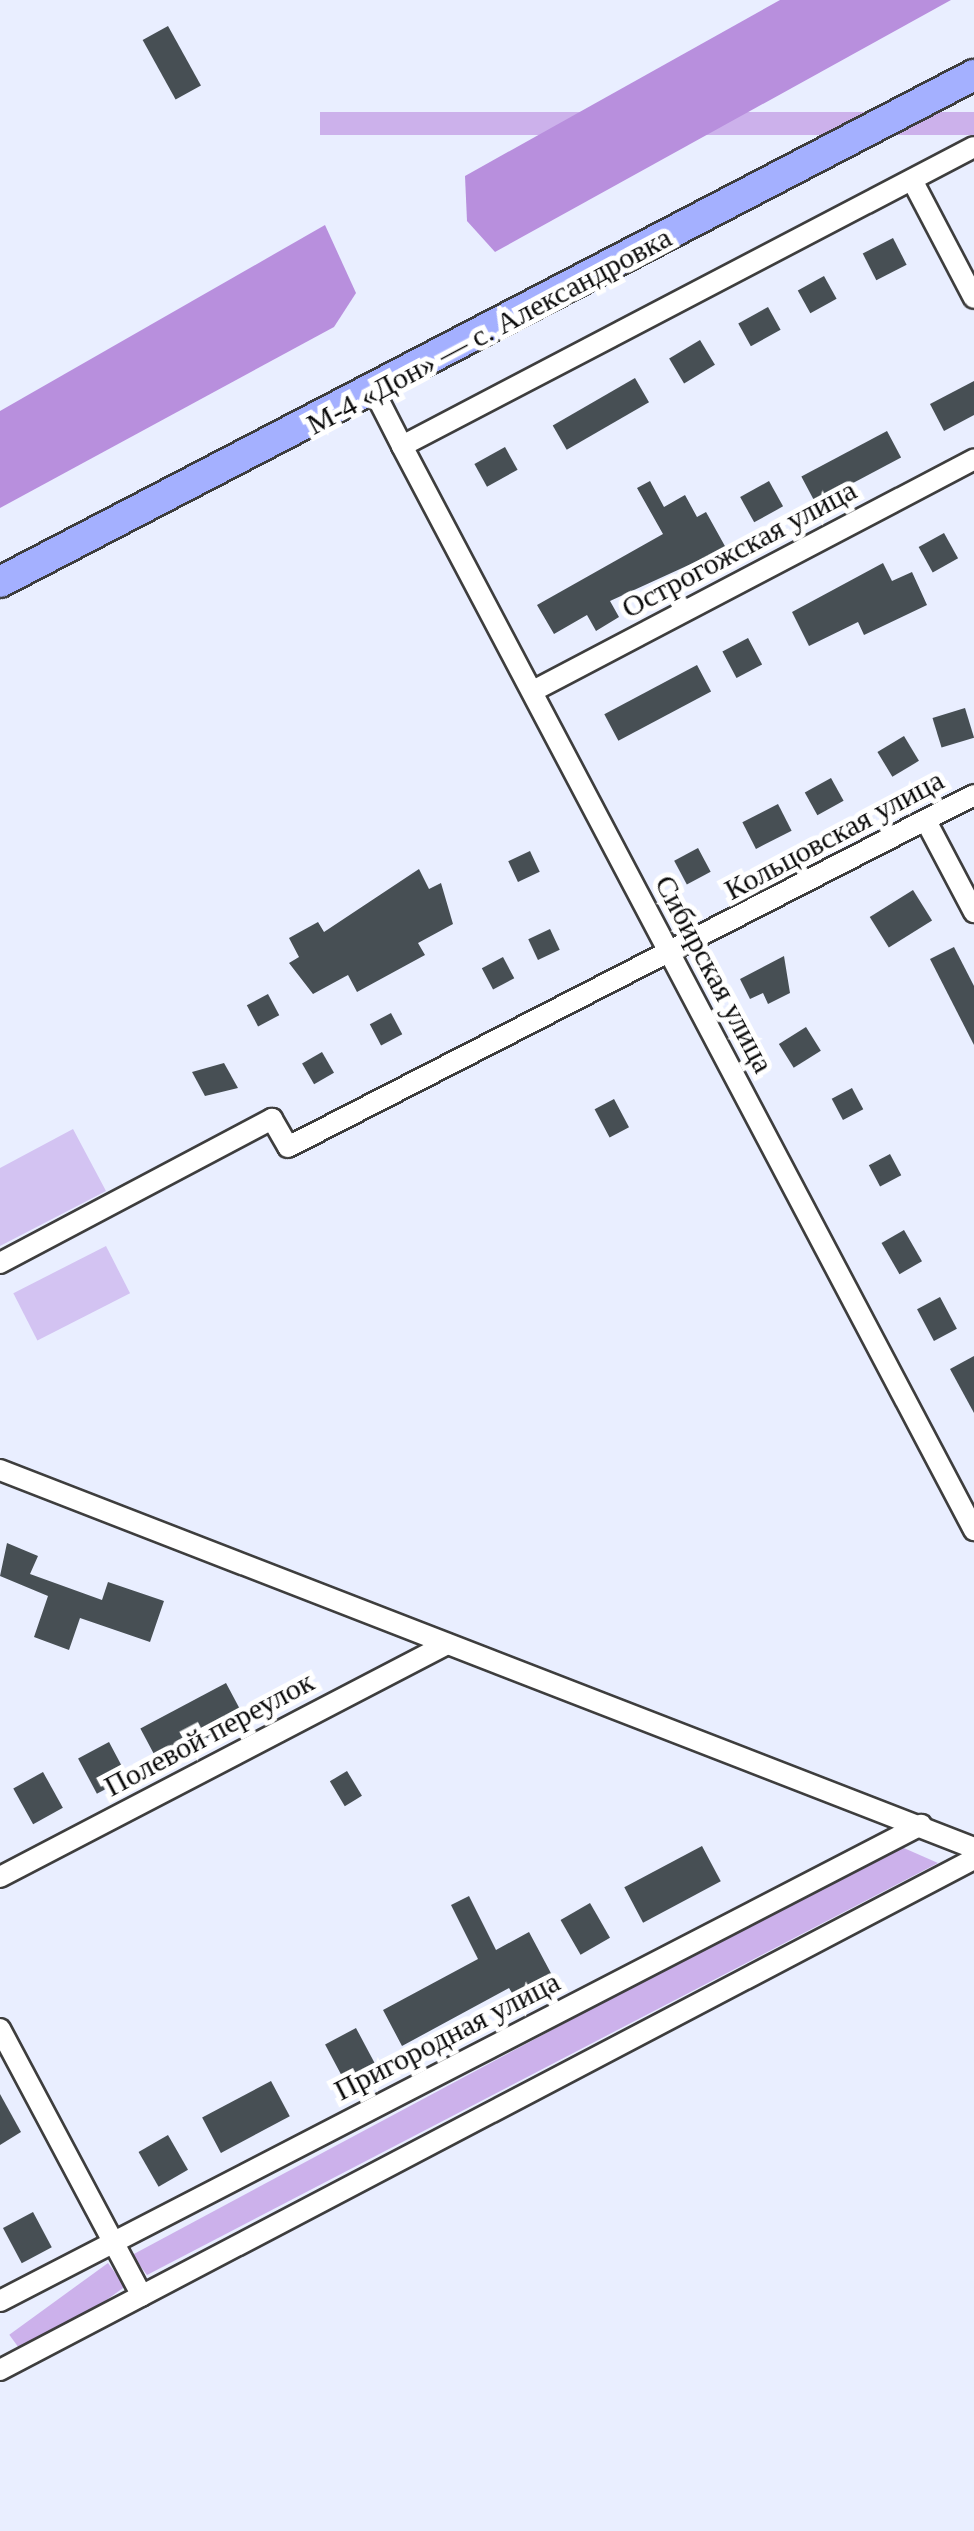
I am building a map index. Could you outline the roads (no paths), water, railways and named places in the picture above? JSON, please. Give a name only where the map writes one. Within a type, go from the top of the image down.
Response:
[{"type":"main road","name":"М-4 «Дон» — с. Александровка","points":[[0,582],[375,393],[974,74]]},
{"type":"street","points":[[402,446],[974,146]]},
{"type":"street","points":[[912,180],[974,298]]},
{"type":"street","name":"Сибирская улица","points":[[375,393],[974,1530]]},
{"type":"street","name":"Острогожская улица","points":[[533,691],[974,460]]},
{"type":"street","name":"Кольцовская улица","points":[[0,1263],[272,1119],[288,1146],[668,955],[974,795]]},
{"type":"street","points":[[926,820],[974,912]]},
{"type":"street","points":[[0,1470],[974,1848]]},
{"type":"street","name":"Полевой переулок","points":[[0,1878],[446,1644]]},
{"type":"street","name":"Пригородная улица","points":[[0,2301],[922,1825]]},
{"type":"street","points":[[0,2370],[974,1859]]},
{"type":"street","points":[[0,2029],[142,2296]]}]
